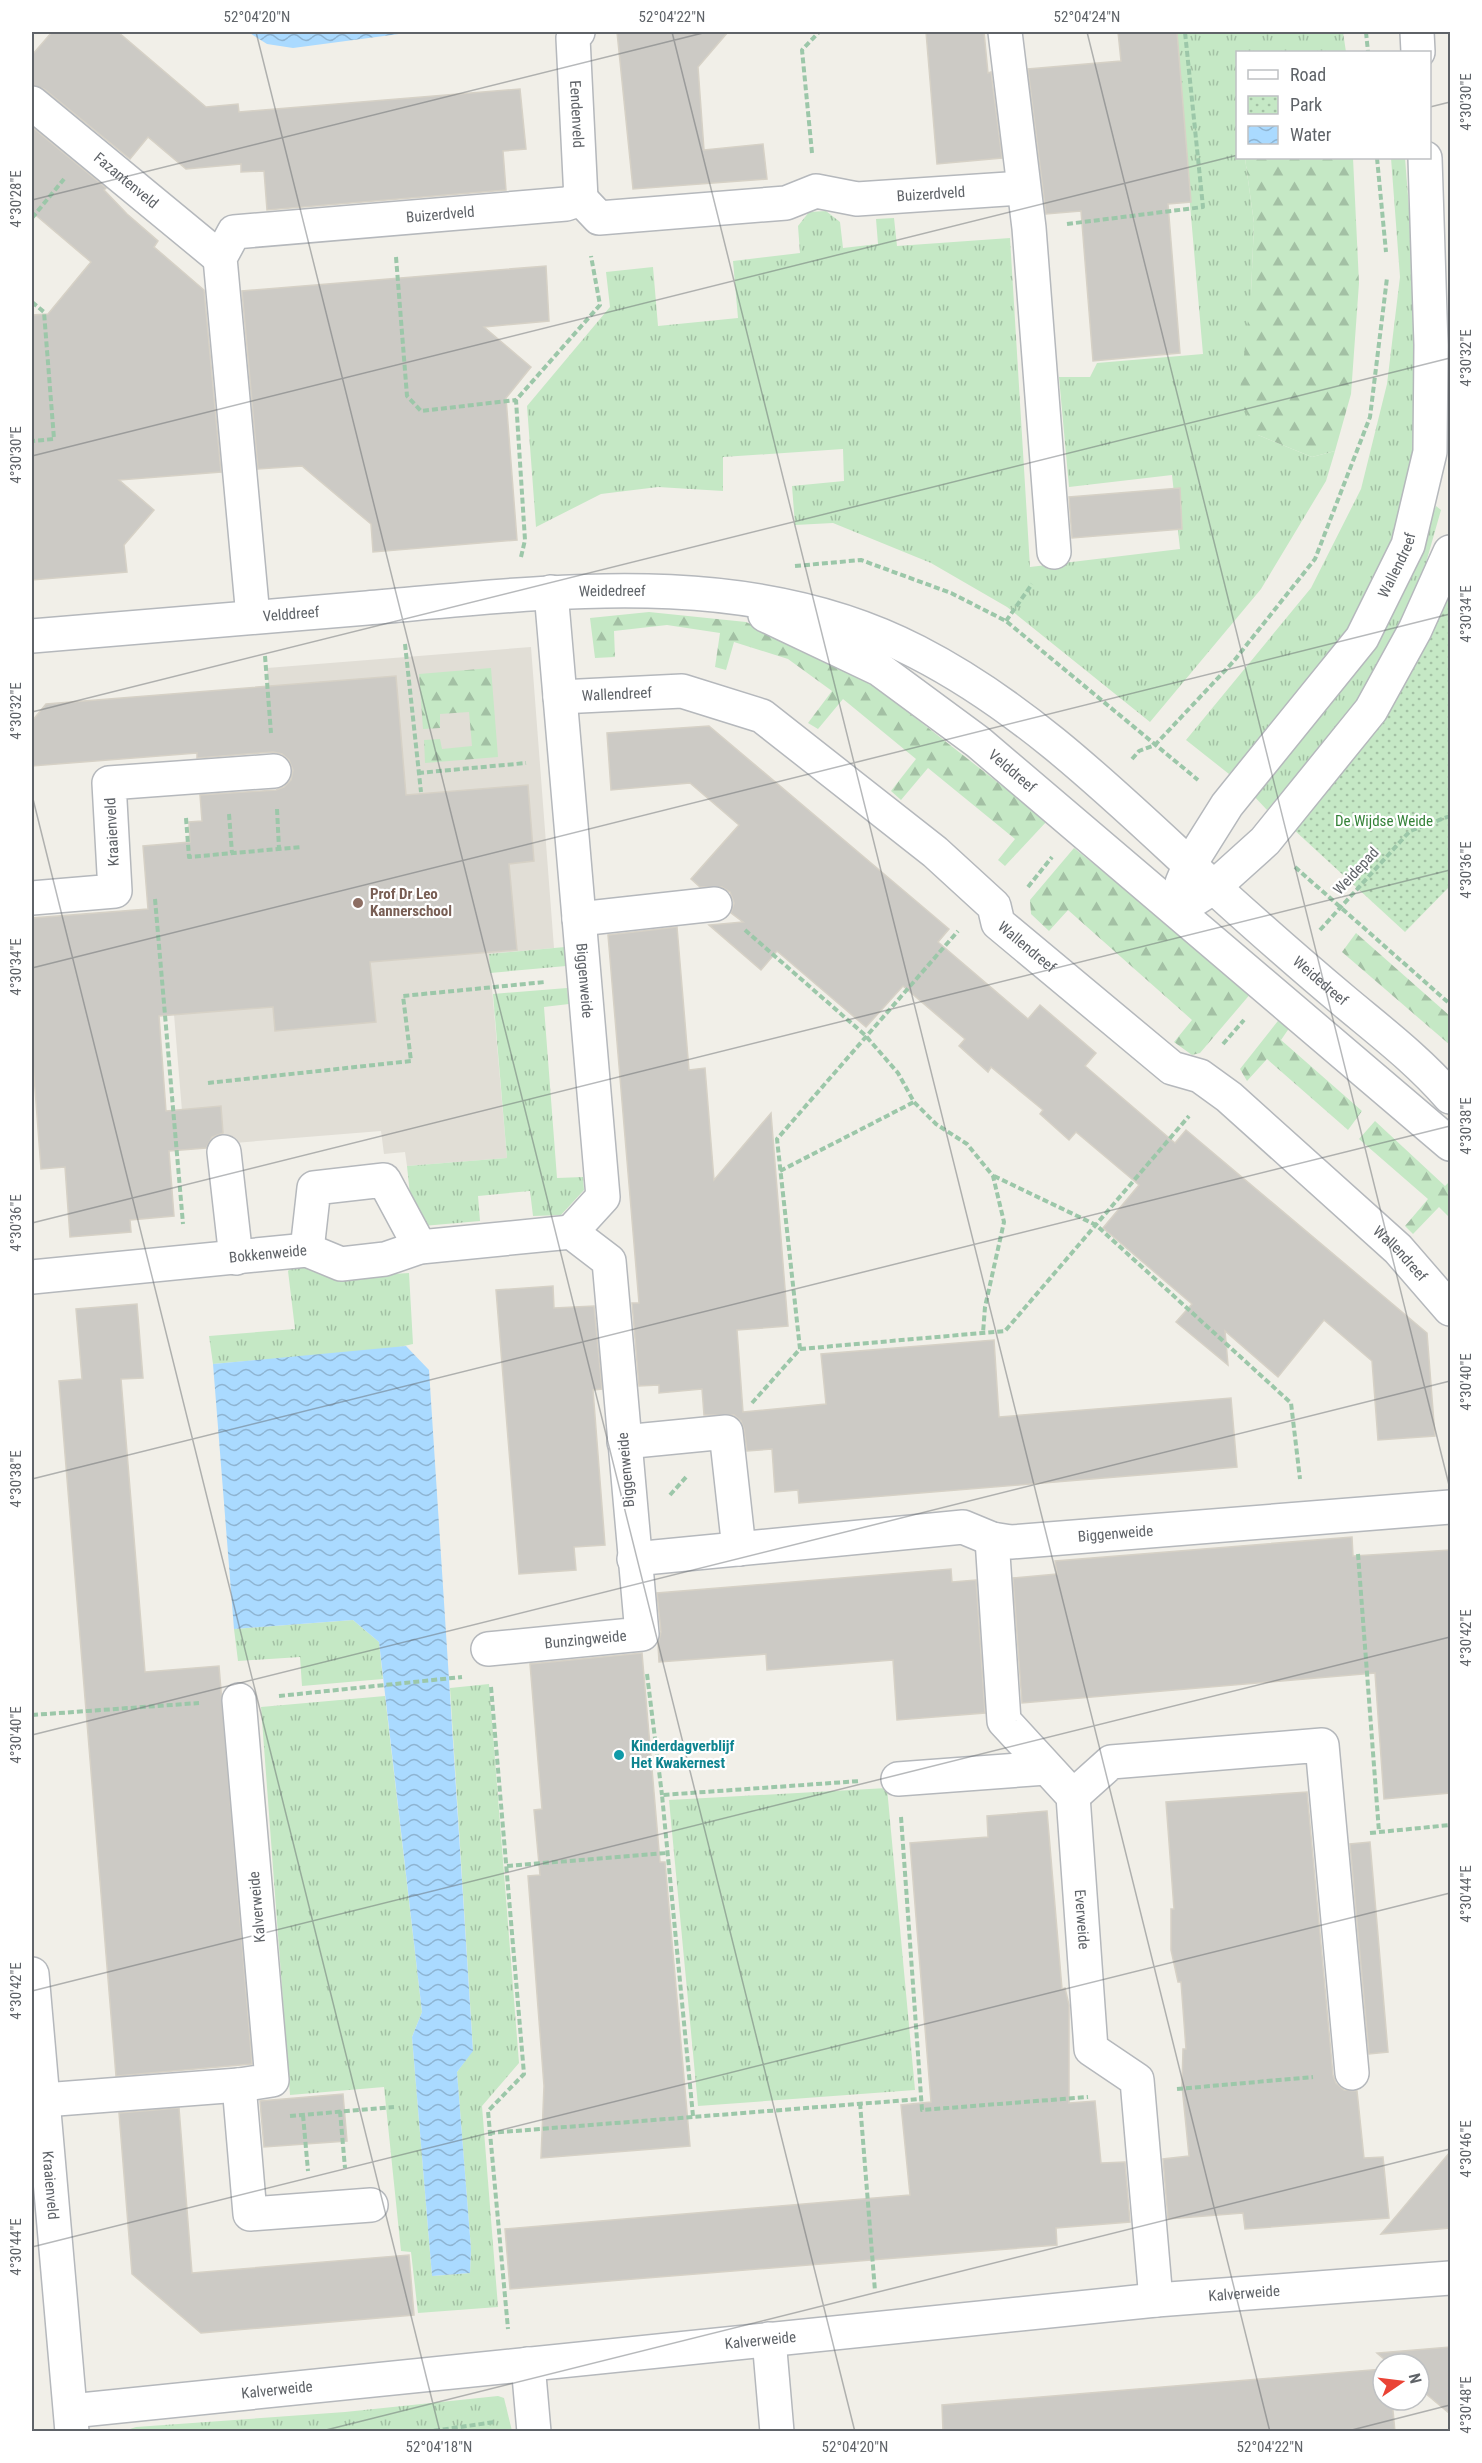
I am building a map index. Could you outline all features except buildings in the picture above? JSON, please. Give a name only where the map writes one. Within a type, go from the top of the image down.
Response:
[{"type":"street","name":"Eendenveld","points":[[578,32],[573,38],[581,199]]},
{"type":"street","points":[[1005,32],[1029,228],[1054,552]]},
{"type":"street","points":[[1417,32],[1418,51]]},
{"type":"street","name":"Fazantenveld","points":[[32,103],[87,151],[220,258]]},
{"type":"street","name":"Wallendreef","points":[[1426,159],[1450,314]]},
{"type":"street","name":"Wallendreef","points":[[1174,910],[1190,864],[1227,806],[1362,638],[1408,545],[1430,452],[1431,345],[1426,159]]},
{"type":"street","name":"Buizerdveld","points":[[816,191],[857,200],[1023,188]]},
{"type":"street","points":[[581,199],[599,218],[786,203],[816,191]]},
{"type":"street","name":"Buizerdveld","points":[[220,258],[234,232],[566,204],[581,199]]},
{"type":"street","points":[[220,258],[253,617]]},
{"type":"street","points":[[1174,910],[1214,887],[1265,841],[1371,710],[1415,630],[1450,552]]},
{"type":"street","name":"Velddreef","points":[[673,590],[725,596],[824,614],[915,651],[999,701],[1105,785],[1190,864]]},
{"type":"street","name":"Weidedreef","points":[[551,592],[673,590]]},
{"type":"street","name":"Velddreef","points":[[32,636],[551,592]]},
{"type":"street","name":"Biggenweide","points":[[551,592],[603,1197],[571,1232],[609,1261],[633,1548],[738,1549],[963,1527],[992,1539],[1011,1542],[1450,1507]]},
{"type":"street","name":"Velddreef","points":[[725,596],[879,669],[978,742],[1450,1144]]},
{"type":"street","name":"Wallendreef","points":[[560,697],[682,692],[762,716],[935,852],[993,911],[1172,1068],[1200,1076],[1214,1086],[1398,1249],[1450,1309]]},
{"type":"street","name":"Kraaienveld","points":[[115,891],[109,783],[274,771]]},
{"type":"street","name":"Weidedreef","points":[[1190,864],[1295,960],[1428,1071],[1450,1097]]},
{"type":"street","points":[[32,898],[115,891]]},
{"type":"street","points":[[579,919],[715,904]]},
{"type":"street","points":[[224,1152],[236,1258]]},
{"type":"street","points":[[307,1250],[314,1188],[384,1180],[420,1247]]},
{"type":"street","name":"Bokkenweide","points":[[32,1277],[307,1250],[341,1264],[385,1259],[420,1247],[571,1232]]},
{"type":"street","points":[[624,1442],[726,1431],[738,1549]]},
{"type":"street","points":[[992,1539],[1004,1721],[1073,1796],[1111,1762],[1322,1745],[1352,2073]]},
{"type":"street","name":"Bunzingweide","points":[[489,1662],[642,1634],[633,1548]]},
{"type":"street","name":"Kalverweide","points":[[44,2100],[239,2085],[272,2080],[239,1700]]},
{"type":"street","points":[[898,1779],[1046,1768]]},
{"type":"street","name":"Everweide","points":[[1073,1796],[1090,2049],[1137,2079],[1156,2300]]},
{"type":"street","name":"Kraaienveld","points":[[32,1974],[72,2421]]},
{"type":"street","points":[[239,2085],[250,2214],[359,2206]]},
{"type":"street","name":"Kalverweide","points":[[72,2421],[520,2365],[769,2339],[1156,2300],[1450,2278]]},
{"type":"street","points":[[769,2339],[777,2432]]},
{"type":"street","points":[[520,2365],[533,2425]]},
{"type":"path","points":[[816,191],[802,50],[819,32]]},
{"type":"path","points":[[1029,228],[1203,207],[1185,32]]},
{"type":"path","points":[[1366,32],[1368,51]]},
{"type":"path","points":[[32,218],[87,151]]},
{"type":"path","points":[[1377,159],[1386,261]]},
{"type":"path","points":[[393,220],[407,396],[421,411],[516,400],[600,305],[581,199]]},
{"type":"path","points":[[1105,785],[1139,751],[1155,745],[1233,662],[1315,558],[1370,417],[1388,273]]},
{"type":"path","points":[[32,302],[44,312],[54,439],[32,441]]},
{"type":"path","points":[[511,596],[525,540],[516,400]]},
{"type":"path","points":[[401,605],[421,792]]},
{"type":"path","points":[[418,773],[566,759]]},
{"type":"path","points":[[183,778],[189,857],[301,847]]},
{"type":"path","name":"Weidepad","points":[[1340,906],[1410,831],[1450,816]]},
{"type":"path","points":[[800,1349],[777,1139],[865,1035],[1077,826]]},
{"type":"path","points":[[115,891],[154,888],[186,1263]]},
{"type":"path","points":[[715,904],[865,1035],[898,1073],[914,1102],[936,1124],[966,1144],[993,1176],[1096,1225],[1291,1403],[1305,1519]]},
{"type":"path","points":[[208,1083],[411,1061],[403,996],[584,978]]},
{"type":"path","points":[[726,1431],[800,1349],[1005,1331],[1214,1086]]},
{"type":"path","points":[[780,1171],[914,1102]]},
{"type":"path","points":[[983,1333],[985,1307],[1004,1222],[993,1176]]},
{"type":"path","points":[[633,1548],[687,1475]]},
{"type":"path","points":[[1355,1515],[1379,1832]]},
{"type":"path","points":[[642,1634],[662,1795],[693,2116]]},
{"type":"path","points":[[489,1662],[524,2074],[488,2111],[520,2365]]},
{"type":"path","points":[[32,1715],[239,1700],[469,1677]]},
{"type":"path","points":[[662,1795],[898,1779],[922,2110],[1352,2073]]},
{"type":"path","points":[[1331,1837],[1450,1825]]},
{"type":"path","points":[[507,1866],[667,1853]]},
{"type":"path","points":[[489,2133],[921,2099]]},
{"type":"path","points":[[860,2103],[878,2328]]},
{"type":"path","points":[[243,2120],[394,2107]]},
{"type":"path","points":[[340,2112],[359,2206]]},
{"type":"path","points":[[303,2115],[311,2209]]},
{"type":"path","points":[[425,2432],[533,2425]]},
{"type":"shaded area","name":"Prof Dr Leo Kannerschool","points":[[531,647],[554,948],[489,954],[507,1158],[407,1166],[405,1152],[384,1154],[381,1131],[185,1147],[161,858],[282,848],[267,668]]},
{"type":"green space","points":[[1175,32],[1343,32],[1346,51],[1236,51],[1236,159],[1245,159],[1254,223],[1251,294],[1258,435],[1312,457],[1335,451],[1326,481],[1261,589],[1150,722],[1007,607],[931,563],[833,523],[795,525],[792,486],[844,481],[843,449],[723,457],[723,491],[658,487],[601,494],[536,527],[527,406],[610,307],[606,272],[653,267],[658,326],[738,318],[733,261],[800,253],[798,226],[809,212],[826,211],[840,222],[843,248],[878,244],[876,219],[894,218],[897,246],[1010,238],[1030,567],[1180,549],[1172,475],[1069,487],[1059,377],[1090,377],[1097,363],[1203,354]]},
{"type":"green space","points":[[1245,159],[1353,159],[1359,283],[1351,394],[1335,451],[1312,457],[1258,435],[1239,399],[1251,294],[1254,223]]},
{"type":"green space","points":[[1391,159],[1405,159],[1421,360],[1414,471],[1388,556],[1341,643],[1229,774],[1186,740],[1311,588],[1361,489],[1387,384],[1400,277]]},
{"type":"green space","points":[[1436,506],[1441,510],[1416,598],[1355,707],[1267,810],[1251,793],[1403,592]]},
{"type":"green space","name":"De Wijdse Weide","points":[[1450,582],[1450,886],[1405,932],[1292,828]]},
{"type":"green space","points":[[649,612],[746,622],[862,676],[1047,821],[1005,866],[998,860],[1015,839],[928,768],[901,800],[891,791],[916,759],[843,699],[818,729],[808,723],[832,691],[788,659],[734,642],[726,670],[715,667],[720,633],[667,625],[614,631],[615,657],[595,658],[590,618]]},
{"type":"green space","points":[[491,668],[498,757],[425,763],[424,740],[440,739],[442,749],[472,746],[469,712],[440,714],[440,728],[423,729],[419,674]]},
{"type":"green space","points":[[1074,848],[1252,992],[1200,1053],[1192,1055],[1174,1042],[1192,1020],[1068,910],[1049,931],[1031,914],[1030,900]]},
{"type":"green space","points":[[1356,933],[1450,1016],[1450,1045],[1342,952]]},
{"type":"green space","points":[[565,947],[566,966],[490,973],[489,954]]},
{"type":"green space","points":[[567,988],[569,1004],[544,1007],[557,1178],[583,1177],[584,1190],[561,1215],[533,1216],[530,1191],[478,1196],[480,1221],[423,1226],[412,1215],[407,1166],[507,1158],[493,994]]},
{"type":"green space","points":[[1281,1017],[1292,1024],[1281,1040],[1362,1111],[1348,1130],[1267,1059],[1247,1081],[1240,1069]]},
{"type":"green space","points":[[1375,1121],[1445,1186],[1450,1181],[1450,1218],[1439,1207],[1413,1234],[1405,1226],[1428,1199],[1359,1139]]},
{"type":"green space","points":[[307,1260],[330,1278],[409,1273],[413,1344],[390,1349],[213,1364],[209,1336],[295,1329],[288,1271],[297,1261]]},
{"type":"green space","points":[[353,1620],[379,1642],[383,1679],[302,1686],[300,1657],[238,1661],[234,1629]]},
{"type":"green space","points":[[489,1684],[519,2063],[482,2106],[498,2307],[418,2313],[411,2252],[401,2251],[384,2087],[290,2095],[261,1707],[385,1696],[422,2012],[412,2037],[432,2276],[470,2273],[471,2249],[457,2072],[473,2050],[450,1688]]},
{"type":"green space","points":[[887,1788],[915,2090],[698,2106],[669,1800]]},
{"type":"green space","points":[[498,2396],[504,2398],[512,2431],[124,2431],[136,2427],[345,2412]]},
{"type":"water","points":[[248,32],[414,32],[293,48],[267,44]]},
{"type":"water","points":[[406,1346],[429,1370],[473,2051],[457,2072],[471,2249],[470,2273],[432,2276],[412,2037],[422,2012],[379,1642],[353,1620],[234,1629],[213,1364]]},
{"type":"place","name":"Prof Dr Leo Kannerschool","points":[[358,903]]},
{"type":"place","name":"Kinderdagverblijf Het Kwakernest","points":[[619,1755]]}]
